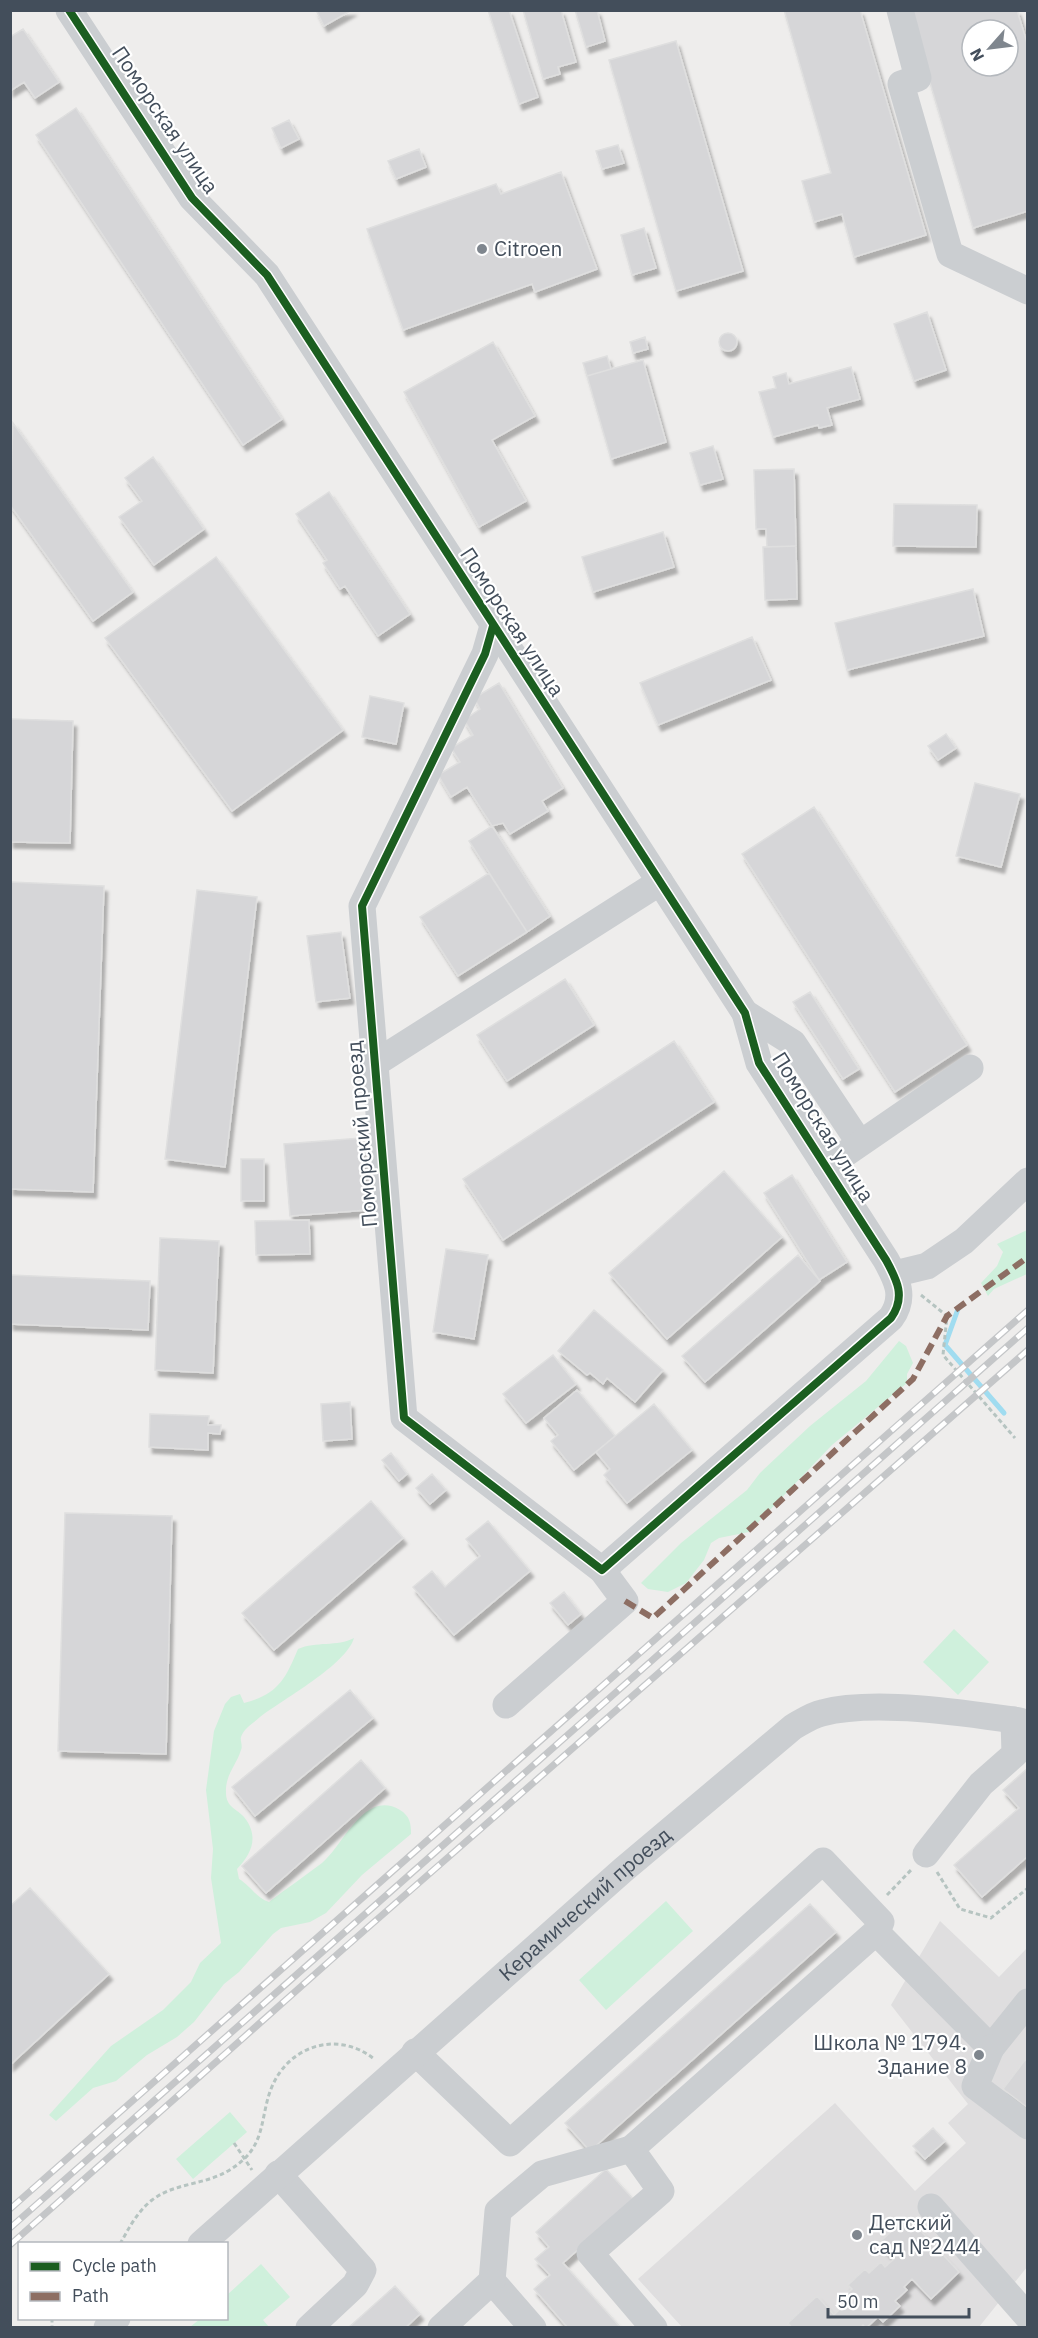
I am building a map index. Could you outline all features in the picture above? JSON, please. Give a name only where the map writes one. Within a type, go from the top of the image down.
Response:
[{"type":"street","name":"Поморская улица","points":[[69,10],[192,198],[267,275],[745,1013],[759,1063],[894,1274]]},
{"type":"street","points":[[900,10],[918,78],[901,84],[950,254],[1028,291]]},
{"type":"street","name":"Поморский проезд","points":[[494,627],[485,654],[362,906],[404,1418],[603,1570],[625,1600],[506,1705]]},
{"type":"street","points":[[374,1064],[660,882]]},
{"type":"street","points":[[745,1013],[793,1043],[859,1142]]},
{"type":"street","points":[[826,1167],[859,1142],[970,1068]]},
{"type":"street","points":[[603,1570],[891,1318],[897,1310],[900,1293],[894,1274],[927,1266],[964,1241],[1028,1181]]},
{"type":"street","name":"Керамический проезд","points":[[203,2242],[265,2172],[415,2052],[622,1870],[793,1727],[819,1713],[852,1707],[968,1713],[1021,1722]]},
{"type":"street","points":[[926,1854],[981,1784],[1015,1754],[1021,1722]]},
{"type":"street","points":[[510,2143],[823,1861],[874,1921],[991,2048]]},
{"type":"street","points":[[441,2328],[492,2281],[498,2211],[542,2174],[632,2149],[874,1921]]},
{"type":"street","points":[[1028,2002],[991,2048],[975,2086],[1028,2126]]},
{"type":"street","points":[[415,2052],[542,2174]]},
{"type":"street","points":[[632,2149],[661,2192],[590,2253],[654,2328]]},
{"type":"street","points":[[265,2172],[363,2270],[355,2285],[309,2328]]},
{"type":"street","points":[[931,2207],[1028,2317]]},
{"type":"street","points":[[492,2281],[533,2328]]},
{"type":"path","points":[[920,1295],[947,1316],[944,1355],[1015,1438]]},
{"type":"path","points":[[874,1921],[926,1854],[960,1909],[991,1918],[1028,1888]]},
{"type":"path","points":[[121,2242],[140,2212],[153,2199],[166,2192],[213,2180],[244,2158],[262,2131],[271,2088],[293,2058],[309,2048],[324,2043],[342,2044],[362,2049],[378,2062]]},
{"type":"path","points":[[234,2143],[244,2158],[265,2172]]},
{"type":"shaded area","name":"Детский сад №2444","points":[[940,1921],[999,1977],[1027,1948],[1027,2267],[979,2327],[682,2327],[638,2279],[835,2103],[915,2191],[966,2143],[948,2123],[968,2104],[891,2005]]},
{"type":"green space","points":[[1027,1230],[1027,1274],[994,1289],[988,1296],[981,1283],[997,1266],[1003,1252],[997,1244]]},
{"type":"green space","points":[[899,1341],[906,1346],[913,1363],[907,1374],[907,1383],[832,1445],[749,1532],[719,1538],[711,1543],[704,1560],[686,1583],[668,1592],[648,1589],[641,1583],[681,1543],[747,1490],[760,1473],[810,1426],[866,1381]]},
{"type":"green space","points":[[954,1629],[989,1662],[958,1695],[923,1662]]},
{"type":"green space","points":[[354,1638],[349,1648],[327,1670],[260,1717],[242,1734],[242,1748],[226,1787],[228,1802],[249,1824],[253,1838],[250,1851],[237,1869],[239,1879],[269,1902],[322,1863],[356,1822],[376,1807],[387,1806],[403,1812],[409,1820],[411,1834],[362,1875],[326,1913],[310,1922],[281,1928],[273,1934],[239,1972],[224,1984],[194,2022],[177,2037],[147,2055],[116,2081],[93,2088],[56,2121],[49,2115],[111,2046],[163,2010],[191,1982],[200,1963],[221,1943],[211,1878],[213,1849],[206,1790],[214,1731],[225,1704],[231,1697],[240,1694],[244,1703],[273,1690],[289,1669],[298,1649]]},
{"type":"green space","points":[[666,1901],[693,1931],[606,2010],[579,1980]]},
{"type":"green space","points":[[230,2112],[247,2132],[193,2179],[176,2159]]},
{"type":"green space","points":[[261,2264],[290,2297],[263,2320],[269,2327],[190,2327],[199,2320],[228,2320],[228,2294]]},
{"type":"building","points":[[316,10],[352,10],[324,26]]},
{"type":"building","points":[[488,10],[509,10],[538,97],[519,104]]},
{"type":"building","points":[[523,10],[561,10],[576,62],[558,67],[560,74],[543,79]]},
{"type":"building","points":[[575,10],[597,10],[605,41],[586,47]]},
{"type":"building","points":[[784,10],[860,10],[926,235],[854,257],[842,214],[814,222],[802,181],[831,173]]},
{"type":"building","points":[[915,10],[1017,10],[1019,18],[960,18],[960,78],[1020,78],[1020,20],[1028,46],[1028,211],[973,228],[909,12]]},
{"type":"building","points":[[23,29],[59,82],[35,98],[24,82],[10,91],[10,37]]},
{"type":"building","points":[[676,41],[743,271],[676,291],[609,60]]},
{"type":"building","points":[[76,108],[282,419],[243,445],[36,135]]},
{"type":"building","points":[[289,120],[299,139],[281,148],[272,128]]},
{"type":"building","points":[[618,145],[624,163],[602,169],[596,151]]},
{"type":"building","points":[[419,149],[426,167],[396,179],[388,161]]},
{"type":"building","name":"Citroen","points":[[561,172],[597,269],[535,292],[532,284],[403,330],[367,229],[496,184],[501,194]]},
{"type":"building","points":[[644,228],[656,268],[632,275],[621,235]]},
{"type":"building","points":[[927,312],[946,370],[914,381],[894,324]]},
{"type":"building","points":[[724,333],[732,333],[737,338],[735,349],[724,351],[719,346],[719,338]]},
{"type":"building","points":[[645,337],[648,349],[633,353],[630,342]]},
{"type":"building","points":[[493,342],[535,416],[492,440],[526,501],[479,527],[404,392]]},
{"type":"building","points":[[607,356],[611,369],[587,376],[583,363]]},
{"type":"building","points":[[643,360],[666,442],[611,459],[587,376]]},
{"type":"building","points":[[851,367],[860,399],[827,408],[832,425],[819,428],[818,425],[773,437],[759,392],[776,388],[773,377],[786,373],[789,384]]},
{"type":"building","points":[[13,423],[133,592],[93,621],[10,505]]},
{"type":"building","points":[[713,446],[723,479],[700,485],[690,453]]},
{"type":"building","points":[[153,457],[204,529],[154,565],[119,517],[142,501],[125,478]]},
{"type":"building","points":[[794,469],[796,546],[767,547],[766,529],[756,529],[754,470]]},
{"type":"building","points":[[329,492],[410,614],[378,636],[345,586],[340,589],[323,563],[327,560],[296,514]]},
{"type":"building","points":[[894,504],[977,505],[976,547],[893,546]]},
{"type":"building","points":[[663,532],[674,567],[593,592],[582,557]]},
{"type":"building","points":[[796,546],[797,599],[765,600],[763,547]]},
{"type":"building","points":[[216,557],[343,730],[232,811],[105,638]]},
{"type":"building","points":[[973,589],[984,636],[847,670],[835,623]]},
{"type":"building","points":[[752,637],[771,680],[658,725],[640,683]]},
{"type":"building","points":[[499,683],[563,788],[542,801],[548,811],[510,834],[503,823],[492,826],[467,787],[451,797],[438,775],[460,762],[451,748],[473,735],[464,720],[480,709],[474,698]]},
{"type":"building","points":[[370,696],[404,703],[396,744],[362,737]]},
{"type":"building","points":[[10,719],[73,721],[70,843],[10,842]]},
{"type":"building","points":[[946,734],[956,748],[938,760],[928,746]]},
{"type":"building","points":[[975,783],[1020,794],[1001,867],[956,856]]},
{"type":"building","points":[[814,807],[967,1045],[895,1092],[742,854]]},
{"type":"building","points":[[492,826],[550,916],[527,932],[469,841]]},
{"type":"building","points":[[489,873],[527,932],[458,976],[420,917]]},
{"type":"building","points":[[10,882],[104,886],[93,1192],[10,1189]]},
{"type":"building","points":[[197,890],[257,897],[225,1167],[165,1159]]},
{"type":"building","points":[[341,932],[350,998],[316,1002],[307,936]]},
{"type":"building","points":[[565,979],[594,1025],[507,1081],[477,1035]]},
{"type":"building","points":[[810,992],[859,1069],[843,1079],[793,1002]]},
{"type":"building","points":[[674,1041],[714,1102],[503,1240],[463,1179]]},
{"type":"building","points":[[361,1138],[367,1210],[290,1216],[284,1144]]},
{"type":"building","points":[[241,1159],[264,1159],[264,1201],[241,1201]]},
{"type":"building","points":[[724,1171],[782,1237],[667,1339],[609,1273]]},
{"type":"building","points":[[792,1175],[847,1262],[819,1280],[764,1193]]},
{"type":"building","points":[[309,1220],[310,1254],[256,1255],[255,1221]]},
{"type":"building","points":[[160,1238],[219,1241],[213,1373],[155,1370]]},
{"type":"building","points":[[446,1249],[488,1255],[474,1339],[433,1332]]},
{"type":"building","points":[[798,1255],[820,1281],[705,1382],[682,1356]]},
{"type":"building","points":[[10,1275],[150,1281],[148,1330],[10,1324]]},
{"type":"building","points":[[594,1310],[663,1370],[635,1402],[607,1378],[603,1384],[590,1373],[587,1375],[558,1351]]},
{"type":"building","points":[[553,1355],[576,1384],[526,1423],[503,1394]]},
{"type":"building","points":[[577,1390],[615,1436],[574,1470],[551,1441],[558,1435],[544,1418]]},
{"type":"building","points":[[350,1402],[352,1439],[323,1441],[321,1404]]},
{"type":"building","points":[[654,1404],[692,1450],[627,1503],[604,1475],[610,1469],[596,1452]]},
{"type":"building","points":[[150,1414],[209,1416],[208,1425],[221,1425],[220,1434],[208,1433],[208,1450],[149,1447]]},
{"type":"building","points":[[391,1453],[407,1474],[399,1481],[382,1460]]},
{"type":"building","points":[[432,1474],[446,1490],[430,1504],[416,1488]]},
{"type":"building","points":[[371,1501],[403,1538],[274,1650],[242,1613]]},
{"type":"building","points":[[65,1513],[172,1516],[166,1754],[58,1751]]},
{"type":"building","points":[[488,1521],[530,1571],[454,1635],[413,1587],[432,1571],[445,1587],[480,1556],[466,1539]]},
{"type":"building","points":[[564,1592],[581,1614],[568,1625],[550,1603]]},
{"type":"building","points":[[350,1690],[373,1718],[255,1816],[232,1787]]},
{"type":"building","points":[[361,1760],[385,1788],[266,1893],[242,1866]]},
{"type":"building","points":[[1028,1768],[1028,1856],[982,1897],[954,1865],[1019,1808],[1003,1790]]},
{"type":"building","points":[[30,1888],[109,1974],[10,2065],[10,1906]]},
{"type":"building","points":[[810,1904],[836,1932],[590,2151],[565,2123]]},
{"type":"building","points":[[1025,2060],[1028,2062],[1028,2108],[1003,2089]]},
{"type":"building","points":[[933,2128],[945,2141],[925,2159],[913,2146]]},
{"type":"building","points":[[606,2169],[634,2200],[563,2263],[621,2328],[568,2328],[534,2289],[550,2275],[535,2259],[549,2247],[536,2232]]},
{"type":"building","points":[[907,2216],[959,2272],[931,2299],[912,2279],[904,2287],[907,2290],[895,2301],[900,2306],[883,2322],[878,2317],[866,2328],[863,2325],[860,2328],[792,2328],[788,2323],[817,2296],[834,2315],[844,2305],[840,2300],[852,2289],[848,2285],[865,2269],[869,2273],[881,2262],[885,2267],[894,2259],[879,2243]]},
{"type":"building","points":[[395,2286],[420,2314],[405,2328],[348,2328]]},
{"type":"waterway","points":[[958,1309],[945,1345],[1004,1413]]},
{"type":"railway","points":[[10,2209],[1028,1310]]},
{"type":"railway","points":[[10,2228],[1028,1328]]},
{"type":"railway","points":[[10,2245],[341,1951],[1028,1350]]},
{"type":"marked path","points":[[625,1601],[653,1618],[913,1379],[947,1316],[1028,1257]]},
{"type":"cycle path","points":[[69,10],[192,198],[267,275],[745,1013],[759,1063],[894,1275],[899,1296],[896,1310],[891,1318],[602,1570],[404,1418],[362,906],[485,654],[493,626]]},
{"type":"place","name":"Citroen","points":[[482,249]]},
{"type":"place","name":"Школа № 1794. Здание 8","points":[[979,2055]]},
{"type":"place","name":"Детский сад №2444","points":[[857,2235]]}]
